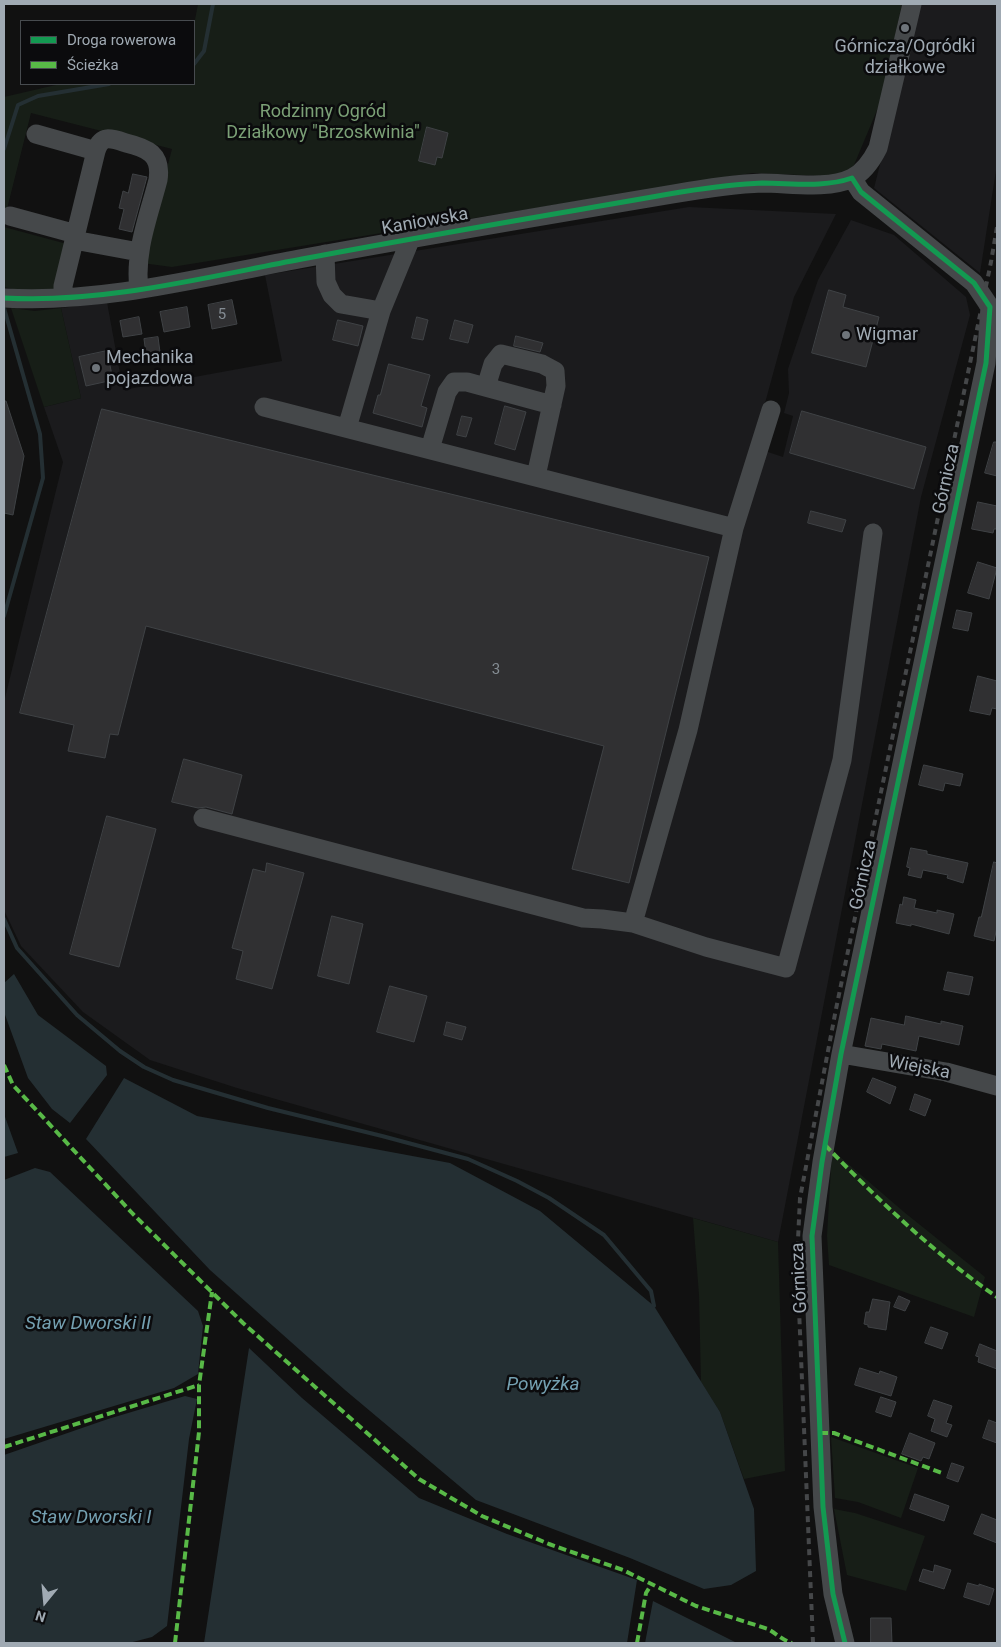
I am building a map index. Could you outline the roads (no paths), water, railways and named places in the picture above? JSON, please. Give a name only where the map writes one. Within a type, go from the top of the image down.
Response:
[{"type":"street","points":[[852,178],[870,162],[878,148],[912,4]]},
{"type":"street","points":[[36,134],[96,150]]},
{"type":"street","points":[[63,298],[63,286],[96,150],[100,142],[109,139],[143,147],[153,155],[158,164],[158,180],[139,252],[137,278],[139,289]]},
{"type":"street","name":"Kaniowska","points":[[4,298],[34,300],[139,289],[412,238],[687,191],[760,183],[826,184],[852,178]]},
{"type":"street","name":"Górnicza","points":[[845,1643],[834,1594],[823,1507],[812,1236],[822,1162],[841,1054],[992,369],[990,306],[974,283],[861,192],[852,178]]},
{"type":"street","points":[[10,216],[75,237],[139,252]]},
{"type":"street","points":[[347,428],[381,311],[412,238]]},
{"type":"street","points":[[324,254],[326,282],[332,295],[341,304],[381,311]]},
{"type":"street","points":[[486,387],[493,364],[501,354],[542,364],[555,371],[556,386],[536,476]]},
{"type":"street","points":[[430,449],[447,392],[454,382],[467,382],[552,405]]},
{"type":"street","points":[[264,407],[734,528]]},
{"type":"street","points":[[633,923],[688,730],[734,528],[771,410]]},
{"type":"street","points":[[203,818],[583,918],[602,918],[633,923],[706,947],[786,968],[842,760],[873,533]]},
{"type":"street","name":"Wiejska","points":[[841,1054],[946,1072],[997,1086]]},
{"type":"water","points":[[14,974],[38,1015],[106,1066],[107,1075],[70,1123],[52,1109],[28,1078],[4,1012],[4,983]]},
{"type":"water","name":"Powyżka","points":[[124,1078],[197,1116],[450,1163],[540,1211],[654,1306],[720,1412],[754,1509],[756,1571],[731,1585],[704,1589],[630,1558],[476,1500],[345,1390],[210,1270],[86,1139]]},
{"type":"water","points":[[4,1114],[18,1153],[4,1157]]},
{"type":"water","name":"Staw Dworski II","points":[[35,1168],[50,1172],[198,1311],[203,1326],[198,1374],[174,1388],[4,1439],[4,1180]]},
{"type":"water","points":[[249,1348],[302,1398],[419,1498],[507,1534],[637,1580],[627,1643],[204,1643]]},
{"type":"water","name":"Staw Dworski I","points":[[185,1396],[197,1399],[189,1439],[167,1626],[152,1637],[129,1643],[4,1643],[4,1455],[108,1419]]},
{"type":"water","points":[[653,1601],[737,1643],[645,1643]]},
{"type":"waterway","points":[[195,63],[204,51],[213,4]]},
{"type":"waterway","points":[[4,149],[18,105],[38,96],[103,85]]},
{"type":"waterway","points":[[4,308],[40,434],[43,478],[4,616]]},
{"type":"waterway","points":[[4,919],[17,948],[77,1015],[120,1051],[144,1067],[173,1080],[268,1108],[468,1159],[517,1181],[549,1198],[604,1235],[651,1291],[654,1306]]},
{"type":"railway","points":[[813,1643],[797,1261],[800,1198],[836,1009],[997,227]]},
{"type":"place","name":"Górnicza/Ogródki działkowe","points":[[905,28]]},
{"type":"place","name":"Wigmar","points":[[846,335]]},
{"type":"place","name":"Mechanika pojazdowa","points":[[96,368]]},
{"type":"park label","name":"Rodzinny Ogród Działkowy \"Brzoskwinia\"","points":[[323,122]]}]
